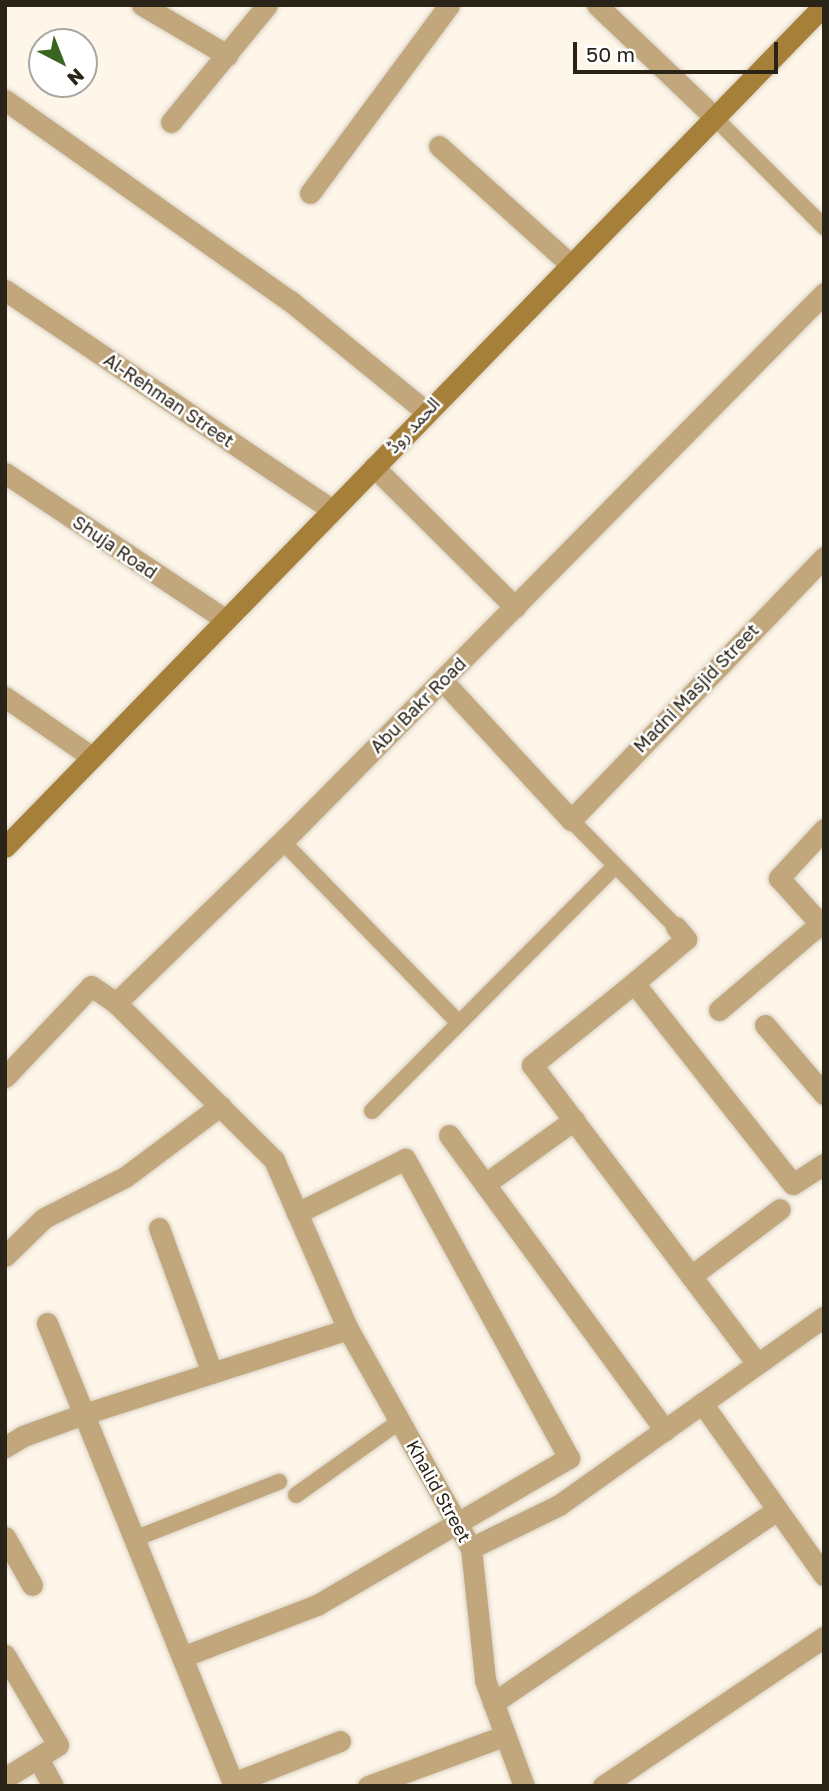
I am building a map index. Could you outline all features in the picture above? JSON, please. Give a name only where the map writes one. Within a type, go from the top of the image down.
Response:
[{"type":"street","points":[[142,5],[227,55]]},
{"type":"street","points":[[171,122],[267,5]]},
{"type":"street","points":[[310,193],[449,5]]},
{"type":"street","points":[[597,5],[714,117]]},
{"type":"street","name":"الحمد روڈ","points":[[5,847],[374,467],[425,411],[824,5]]},
{"type":"street","points":[[9,111],[289,300],[425,411]]},
{"type":"street","points":[[439,146],[570,264]]},
{"type":"street","name":"Al-Rehman Street","points":[[5,290],[332,510]]},
{"type":"street","name":"Abu Bakr Road","points":[[116,1003],[282,841],[824,293]]},
{"type":"street","points":[[374,467],[515,607]]},
{"type":"street","name":"Shuja Road","points":[[5,473],[226,620]]},
{"type":"street","name":"Madni Masjid Street","points":[[571,820],[709,671],[824,557]]},
{"type":"street","points":[[442,680],[571,820]]},
{"type":"street","points":[[5,697],[92,757]]},
{"type":"street","points":[[719,1010],[822,926],[779,878],[824,829]]},
{"type":"street","points":[[676,927],[686,939],[532,1065],[758,1364]]},
{"type":"street","points":[[634,984],[793,1184],[824,1164]]},
{"type":"street","points":[[5,1077],[91,986],[116,1003],[220,1106],[125,1177],[44,1217],[5,1256]]},
{"type":"street","points":[[765,1025],[824,1094]]},
{"type":"street","name":"Khalid Street","points":[[220,1106],[274,1160],[348,1329],[471,1548],[485,1680],[524,1786]]},
{"type":"street","points":[[485,1184],[574,1120]]},
{"type":"street","points":[[450,1135],[665,1430]]},
{"type":"street","points":[[181,1657],[317,1605],[569,1458],[405,1159],[297,1213]]},
{"type":"street","points":[[691,1276],[780,1209]]},
{"type":"street","points":[[159,1228],[212,1373]]},
{"type":"street","points":[[471,1548],[559,1505],[824,1317]]},
{"type":"street","points":[[47,1323],[234,1784],[340,1741]]},
{"type":"street","points":[[5,1447],[23,1436],[84,1414],[348,1329]]},
{"type":"street","points":[[702,1404],[824,1575]]},
{"type":"street","points":[[493,1703],[777,1510]]},
{"type":"street","points":[[5,1537],[32,1585]]},
{"type":"street","points":[[603,1786],[824,1637]]},
{"type":"street","points":[[5,1655],[58,1745],[5,1778]]},
{"type":"street","points":[[368,1786],[504,1736]]},
{"type":"street","points":[[38,1758],[53,1786]]},
{"type":"lane","points":[[714,117],[824,227]]},
{"type":"lane","points":[[571,820],[676,927]]},
{"type":"lane","points":[[282,841],[459,1023]]},
{"type":"lane","points":[[372,1111],[615,866]]},
{"type":"lane","points":[[296,1495],[400,1421]]},
{"type":"lane","points":[[134,1539],[279,1482]]}]
